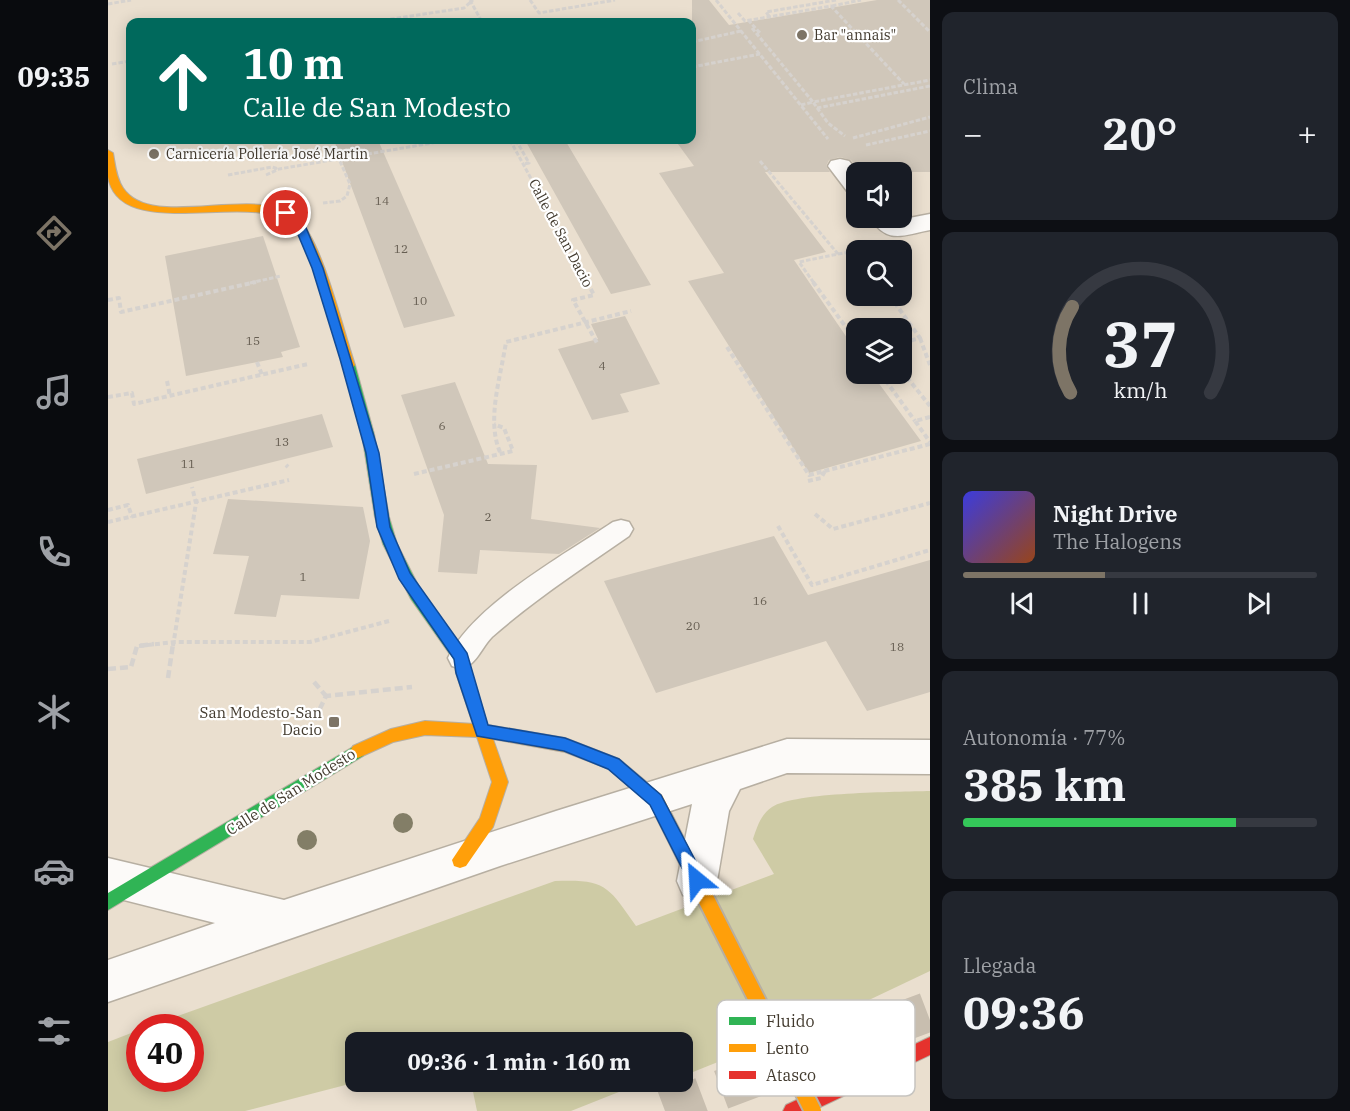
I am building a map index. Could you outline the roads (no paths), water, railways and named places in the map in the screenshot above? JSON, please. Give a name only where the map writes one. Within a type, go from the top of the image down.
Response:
[{"type":"main road","points":[[108,153],[117,187],[123,195],[135,203],[160,211],[249,209],[286,213],[298,223],[317,268],[361,411],[372,453],[384,527],[404,575],[462,658],[463,673],[501,782],[487,822],[460,860]]},
{"type":"main road","name":"Calle de San Modesto","points":[[117,888],[353,753],[391,736],[425,728],[483,731],[565,745],[614,764],[656,800]]},
{"type":"main road","points":[[656,800],[757,1000]]},
{"type":"main road","points":[[915,1053],[930,1046]]},
{"type":"main road","points":[[805,1096],[813,1111]]},
{"type":"main road","points":[[792,1111],[824,1096]]},
{"type":"street","points":[[836,156],[846,171]]},
{"type":"street","points":[[912,226],[930,222]]},
{"type":"street","points":[[108,981],[460,860],[584,819],[656,800],[787,756],[930,757]]},
{"type":"street","points":[[697,880],[710,808],[727,776]]},
{"type":"street","name":"Calle de San Modesto","points":[[117,888],[281,920]]},
{"type":"lane","points":[[462,658],[481,632],[524,596],[621,528]]},
{"type":"tunnel","points":[[915,1017],[930,1011]]},
{"type":"tunnel","points":[[665,1111],[717,1091]]},
{"type":"place","name":"Bar \"annais\"","points":[[802,35]]},
{"type":"place","name":"Carnicería Pollería José Martin","points":[[154,154]]},
{"type":"place","name":"San Modesto-San Dacio","points":[[334,722]]}]
